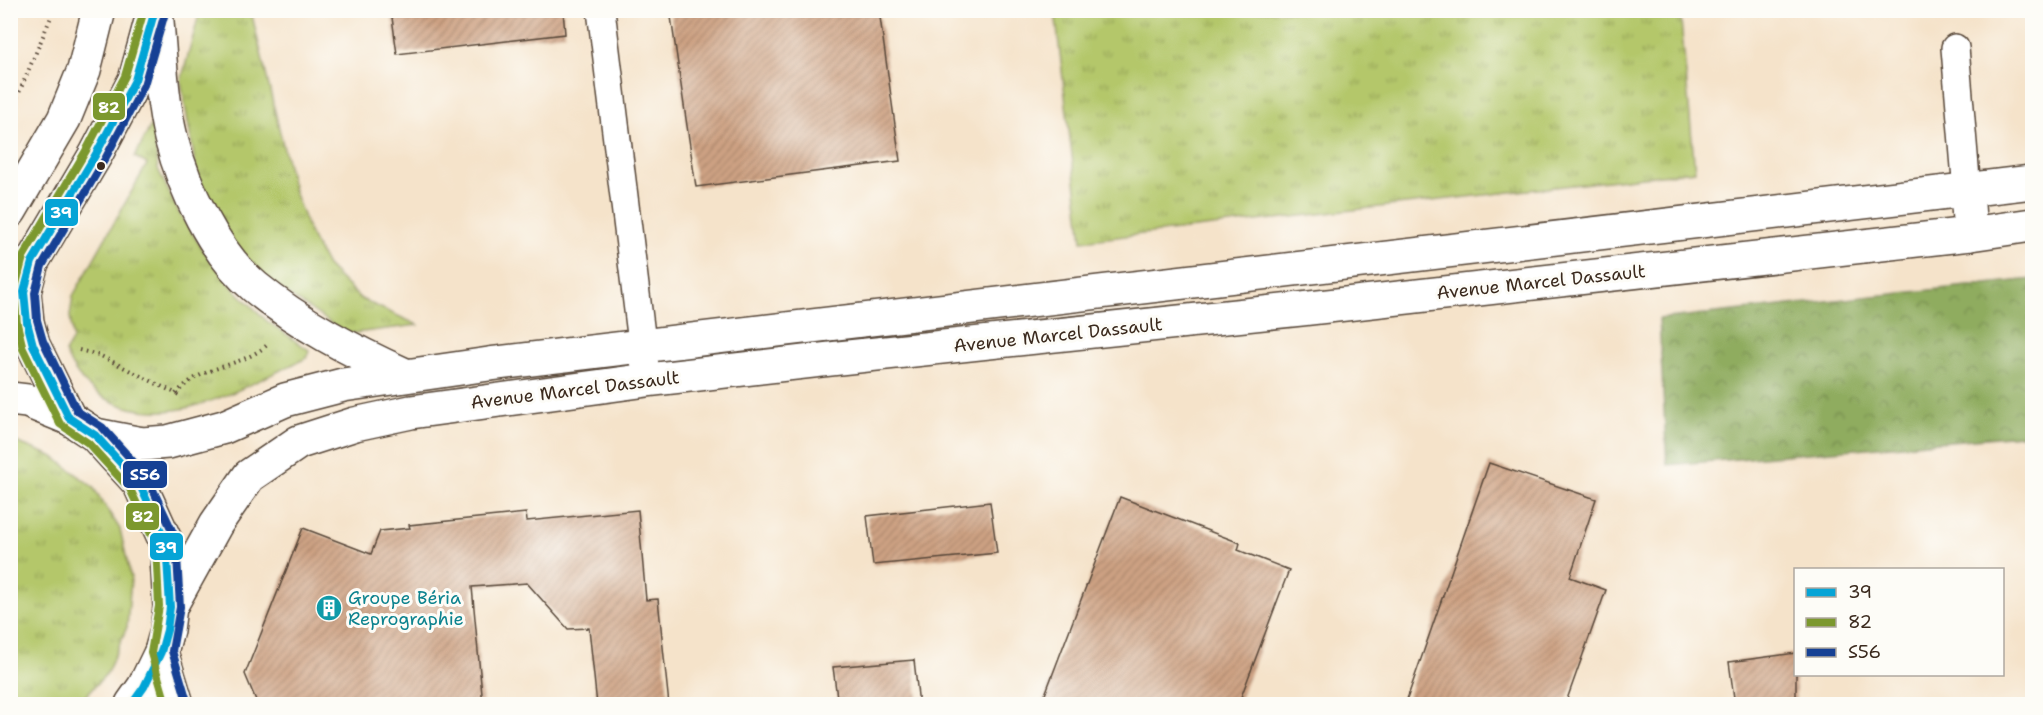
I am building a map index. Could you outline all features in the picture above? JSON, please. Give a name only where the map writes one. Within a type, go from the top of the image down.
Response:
[{"type":"main road","points":[[10,211],[64,119],[84,70],[99,10]]},
{"type":"main road","points":[[155,10],[171,137],[189,189],[212,235],[229,259],[254,286],[349,349],[405,375]]},
{"type":"main road","points":[[132,705],[144,687],[161,652],[170,608],[166,542],[140,483],[82,427],[33,345],[24,292],[32,262],[96,154],[135,80],[155,10]]},
{"type":"main road","name":"Avenue Marcel Dassault","points":[[82,427],[142,444],[168,442],[224,427],[285,400],[343,385],[405,375],[642,344],[878,319],[2032,182]]},
{"type":"main road","points":[[1967,191],[1970,234]]},
{"type":"main road","name":"Avenue Marcel Dassault","points":[[170,608],[216,524],[249,476],[298,442],[355,424],[411,412],[647,380],[1970,234],[2032,225]]},
{"type":"main road","points":[[10,399],[27,401],[82,427]]},
{"type":"main road","points":[[161,652],[177,705]]},
{"type":"lane","points":[[601,10],[647,380]]},
{"type":"lane","points":[[1955,48],[1967,191]]},
{"type":"path","points":[[10,114],[54,10]]},
{"type":"path","points":[[176,394],[183,385],[206,371],[245,359],[258,352],[301,319]]},
{"type":"green space","points":[[200,11],[251,11],[294,191],[310,234],[327,266],[361,299],[418,325],[347,334],[252,270],[216,216],[197,175],[181,81]]},
{"type":"green space","points":[[1055,11],[1680,11],[1695,171],[1082,241]]},
{"type":"green space","points":[[152,123],[158,169],[178,211],[203,250],[233,288],[268,322],[309,350],[307,358],[234,392],[183,409],[158,411],[132,409],[100,395],[72,367],[65,352],[73,339],[70,316],[73,296],[147,164],[135,157]]},
{"type":"green space","points":[[2032,279],[2032,434],[1667,465],[1659,319]]},
{"type":"green space","points":[[11,440],[54,457],[93,487],[120,529],[131,578],[127,627],[107,673],[78,704],[11,704]]},
{"type":"building","points":[[391,10],[563,10],[565,34],[397,54]]},
{"type":"building","points":[[670,10],[879,10],[900,161],[696,187]]},
{"type":"building","points":[[1489,463],[1596,499],[1570,577],[1606,590],[1565,705],[1405,705]]},
{"type":"building","points":[[1120,497],[1240,543],[1238,550],[1289,570],[1238,705],[1041,705]]},
{"type":"building","points":[[990,502],[997,553],[873,565],[867,516]]},
{"type":"building","name":"Groupe Béria Reprographie","points":[[638,510],[646,600],[658,599],[669,705],[597,705],[589,628],[568,629],[527,583],[472,587],[483,705],[258,705],[245,674],[303,528],[371,554],[380,531],[410,528],[409,525],[526,513],[527,521]]},
{"type":"building","points":[[1794,653],[1796,705],[1735,705],[1729,662]]},
{"type":"building","points":[[914,660],[919,705],[838,705],[833,667]]},
{"type":"transit line","name":"82","points":[[144,10],[125,76],[87,149],[23,257],[14,292],[17,324],[23,349],[60,424],[88,443],[130,489],[156,545],[159,606],[151,653],[166,704]]},
{"type":"transit line","name":"39","points":[[69,418],[33,345],[27,322],[24,292],[32,262],[96,154],[135,80],[155,10]]},
{"type":"transit line","name":"S56","points":[[165,13],[144,85],[105,159],[42,266],[35,293],[37,320],[43,341],[77,411],[102,427],[147,477],[176,539],[180,607],[172,651],[187,701]]},
{"type":"transit line","name":"39","points":[[69,418],[95,435],[139,483],[166,542],[170,607],[167,630],[161,652],[144,687],[132,704]]},
{"type":"place","name":"Groupe Béria Reprographie","points":[[329,608]]}]
